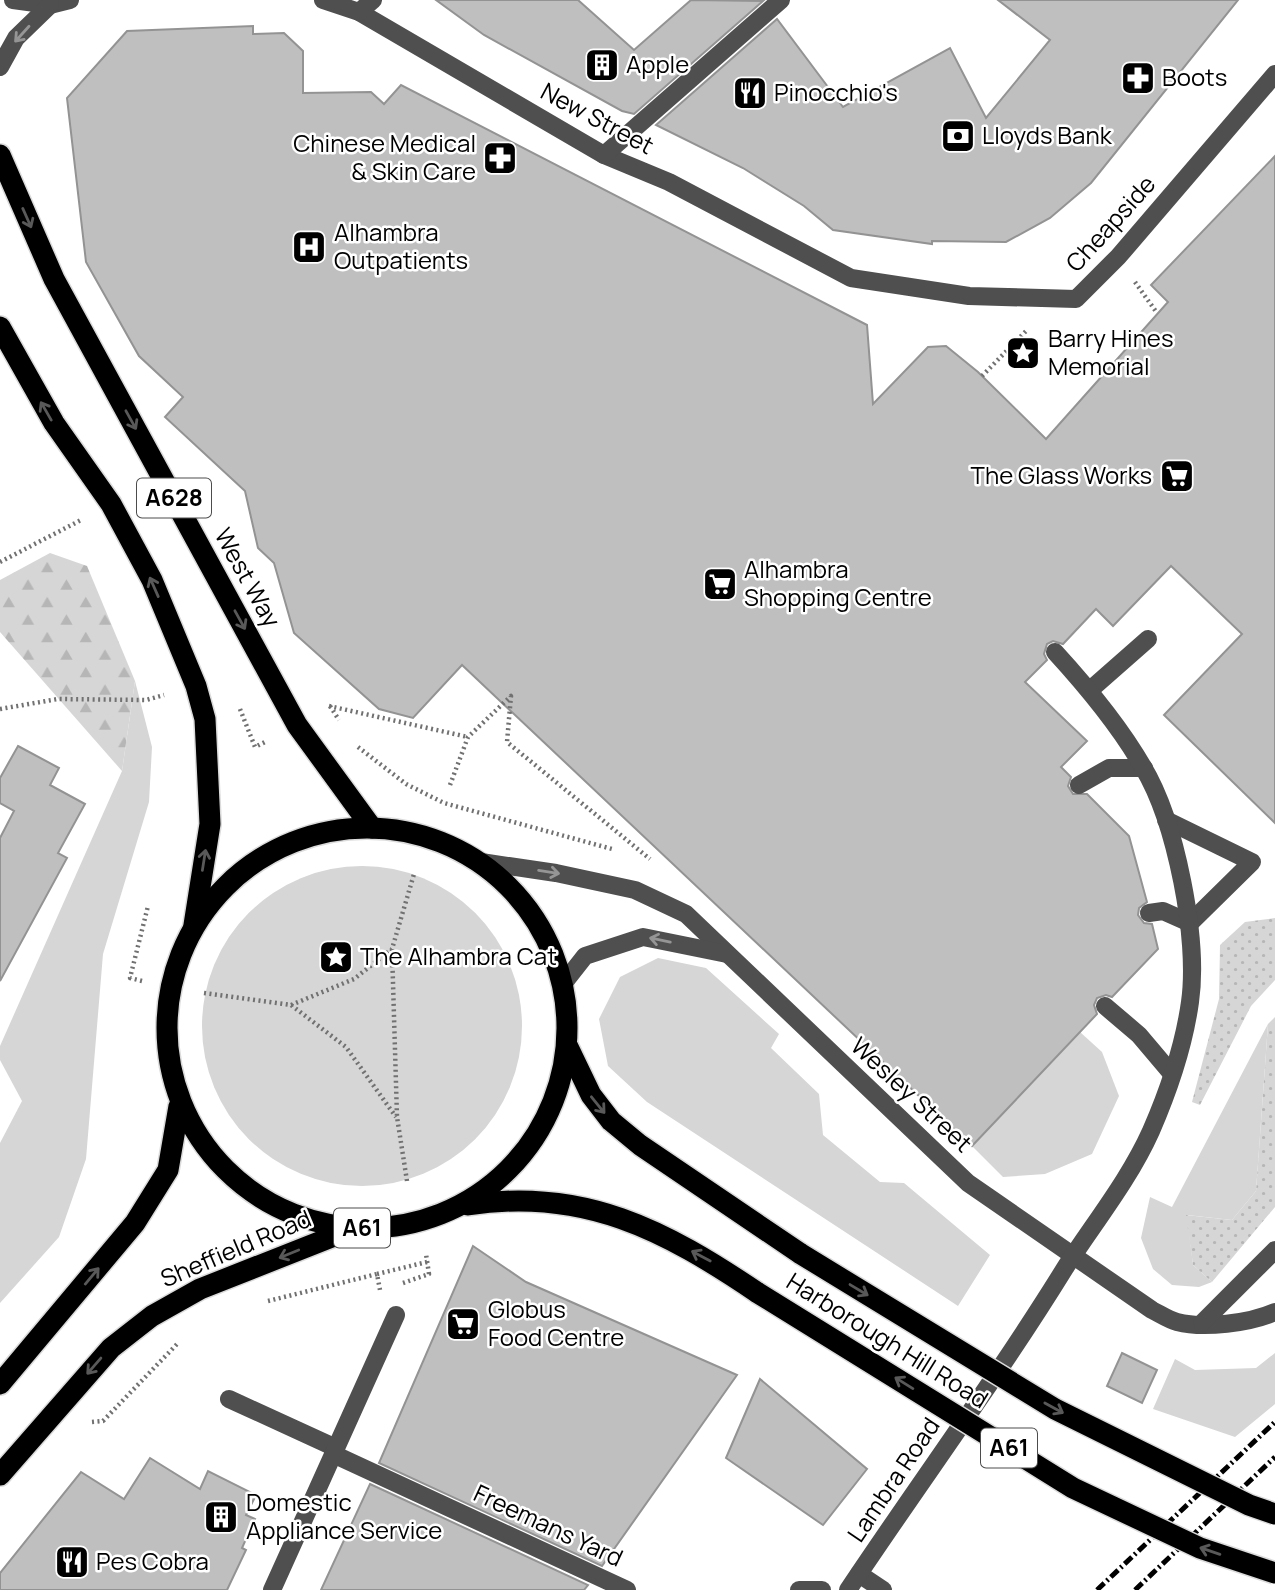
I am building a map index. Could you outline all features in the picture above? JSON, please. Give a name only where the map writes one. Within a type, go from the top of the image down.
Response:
[{"type":"highway","name":"West Way","points":[[0,155],[54,279],[297,725],[372,828]]},
{"type":"highway","name":"A628","points":[[0,327],[54,423],[111,504],[152,580],[180,646],[205,719],[210,824],[194,927]]},
{"type":"highway","name":"A61","points":[[0,1384],[135,1223],[168,1170],[179,1106],[170,1063],[167,1016],[175,970],[194,927],[224,886],[265,855],[311,835],[372,828],[403,830],[444,842],[481,862],[518,895],[546,936],[563,984],[567,1045],[557,1094],[534,1139],[502,1177],[460,1206],[408,1225],[352,1228],[299,1217],[251,1192],[211,1154],[179,1106]]},
{"type":"highway","name":"Harborough Hill Road","points":[[567,1045],[591,1095],[611,1121],[640,1145],[801,1254],[1055,1409],[1249,1505],[1275,1514]]},
{"type":"highway","name":"Harborough Hill Road","points":[[460,1206],[506,1199],[540,1199],[605,1212],[707,1258],[758,1293],[1073,1488],[1200,1548],[1275,1573]]},
{"type":"highway","name":"Sheffield Road","points":[[0,1475],[111,1348],[152,1316],[200,1289],[352,1228]]},
{"type":"street","points":[[13,0],[50,5],[69,0]]},
{"type":"street","name":"New Street","points":[[323,0],[359,12],[604,155],[669,182],[850,278]]},
{"type":"street","points":[[359,12],[373,0]]},
{"type":"street","points":[[604,155],[781,0]]},
{"type":"street","points":[[0,67],[16,38],[50,5]]},
{"type":"street","name":"Cheapside","points":[[850,278],[969,296],[1076,299],[1118,257],[1275,74]]},
{"type":"street","points":[[1090,690],[1148,639]]},
{"type":"street","name":"Lambra Road","points":[[848,1590],[1020,1341],[1135,1159],[1150,1131],[1172,1074],[1190,1002],[1190,923],[1166,820],[1144,768],[1090,690],[1055,652]]},
{"type":"street","points":[[1079,785],[1109,768],[1144,768]]},
{"type":"street","points":[[1149,913],[1163,911],[1190,923],[1252,862],[1166,820]]},
{"type":"street","name":"Wesley Street","points":[[481,862],[556,873],[635,890],[685,914],[968,1183],[1072,1258],[1165,1316],[1177,1322],[1241,1323],[1274,1313]]},
{"type":"street","points":[[563,984],[585,956],[643,937],[727,954]]},
{"type":"street","points":[[1105,1006],[1139,1035],[1172,1074]]},
{"type":"street","points":[[1202,1324],[1275,1250]]},
{"type":"street","points":[[272,1590],[396,1315]]},
{"type":"street","name":"Freemans Yard","points":[[229,1399],[627,1590]]},
{"type":"street","points":[[859,1574],[883,1590]]},
{"type":"street","points":[[799,1590],[822,1590]]},
{"type":"path","points":[[982,376],[1059,298]]},
{"type":"path","points":[[0,562],[111,504]]},
{"type":"path","points":[[450,785],[468,737],[511,696],[507,742],[651,860]]},
{"type":"path","points":[[0,709],[58,699],[146,700]]},
{"type":"path","points":[[330,706],[341,724]]},
{"type":"path","points":[[379,716],[468,737]]},
{"type":"path","points":[[353,743],[406,784],[444,803],[615,850]]},
{"type":"path","points":[[407,1181],[397,1117],[392,949],[414,874]]},
{"type":"path","points":[[142,981],[130,978],[148,906]]},
{"type":"path","points":[[291,1005],[354,979],[392,949]]},
{"type":"path","points":[[204,993],[291,1005],[346,1046],[397,1117]]},
{"type":"path","points":[[265,1302],[427,1262]]},
{"type":"path","points":[[377,1274],[380,1291]]},
{"type":"path","points":[[42,1427],[103,1421],[186,1334]]},
{"type":"green space","points":[[50,553],[87,566],[135,681],[122,771],[0,632],[0,580]]},
{"type":"green space","points":[[135,681],[152,747],[149,802],[103,954],[86,1159],[59,1237],[0,1303],[0,1143],[22,1101],[0,1060],[0,1046],[122,771]]},
{"type":"green space","points":[[362,866],[393,869],[423,878],[451,893],[475,913],[495,937],[510,965],[519,995],[522,1026],[519,1057],[510,1087],[495,1115],[475,1139],[451,1159],[423,1174],[393,1183],[362,1186],[331,1183],[301,1174],[273,1159],[249,1139],[229,1115],[214,1087],[205,1057],[202,1026],[205,995],[214,965],[229,937],[249,913],[273,893],[301,878],[331,869]]},
{"type":"green space","points":[[1275,918],[1275,980],[1251,1006],[1200,1105],[1192,1102],[1219,999],[1220,945],[1245,922]]},
{"type":"green space","points":[[658,958],[706,968],[779,1034],[771,1048],[819,1094],[823,1135],[880,1182],[904,1183],[990,1255],[958,1306],[647,1102],[608,1066],[599,1019],[620,977]]},
{"type":"green space","points":[[1275,1017],[1275,1207],[1212,1282],[1193,1265],[1186,1215],[1232,1220],[1256,1191],[1268,1024]]},
{"type":"green space","points":[[1268,1024],[1256,1191],[1232,1220],[1187,1215],[1193,1265],[1212,1282],[1199,1287],[1172,1285],[1153,1269],[1141,1238],[1150,1197],[1172,1207]]},
{"type":"green space","points":[[1080,1032],[1102,1052],[1119,1096],[1092,1154],[1045,1174],[1003,1177],[972,1146]]},
{"type":"green space","points":[[1275,1353],[1275,1404],[1235,1437],[1153,1409],[1175,1359],[1195,1370],[1256,1368]]},
{"type":"building","points":[[436,0],[578,0],[634,50],[691,0],[763,1],[634,114],[622,111],[484,35]]},
{"type":"building","points":[[998,0],[1238,0],[1091,183],[1050,218],[1006,242],[932,241],[932,244],[833,230],[804,206],[743,168],[656,125],[777,19],[843,107],[950,48],[986,118],[1050,40]]},
{"type":"building","name":"Alhambra Shopping Centre","points":[[253,26],[253,34],[284,33],[303,51],[303,93],[371,92],[384,104],[401,85],[867,325],[873,404],[928,347],[946,346],[978,372],[1046,439],[1168,302],[1151,285],[1275,156],[1275,823],[1164,715],[1242,634],[1171,566],[1113,626],[1096,609],[1063,644],[1053,641],[1047,644],[1044,654],[1047,660],[1025,682],[1087,741],[1061,767],[1071,777],[1068,786],[1073,794],[1087,794],[1129,836],[1147,902],[1139,908],[1138,915],[1144,923],[1152,924],[1158,949],[1112,997],[1106,995],[1097,998],[1094,1005],[1097,1014],[972,1146],[462,665],[413,718],[379,709],[294,633],[274,563],[258,548],[245,491],[165,417],[183,397],[139,356],[86,262],[67,98],[127,31]]},
{"type":"building","points":[[18,746],[59,768],[50,785],[85,804],[58,853],[67,858],[0,981],[0,838],[14,811],[0,803],[0,778]]},
{"type":"building","points":[[473,1246],[526,1282],[737,1375],[602,1566],[379,1463]]},
{"type":"building","points":[[1122,1353],[1157,1370],[1142,1403],[1107,1386]]},
{"type":"building","points":[[760,1379],[867,1469],[823,1525],[726,1458]]},
{"type":"building","points":[[150,1458],[200,1489],[208,1471],[256,1495],[246,1515],[255,1519],[242,1548],[246,1550],[227,1590],[0,1590],[0,1573],[81,1472],[124,1499]]},
{"type":"building","points":[[370,1484],[588,1585],[584,1590],[321,1590]]},
{"type":"railway","points":[[1097,1590],[1275,1422]]},
{"type":"railway","points":[[1135,1590],[1275,1457]]},
{"type":"place","name":"Apple","points":[[602,65]]},
{"type":"place","name":"Boots","points":[[1138,78]]},
{"type":"place","name":"Pinocchio's","points":[[750,93]]},
{"type":"place","name":"Lloyds Bank","points":[[958,136]]},
{"type":"place","name":"Chinese Medical & Skin Care","points":[[500,158]]},
{"type":"place","name":"Alhambra Outpatients","points":[[309,247]]},
{"type":"place","name":"Barry Hines Memorial","points":[[1023,353]]},
{"type":"place","name":"The Glass Works","points":[[1177,476]]},
{"type":"place","name":"Alhambra Shopping Centre","points":[[720,584]]},
{"type":"place","name":"The Alhambra Cat","points":[[336,957]]},
{"type":"place","name":"Globus Food Centre","points":[[463,1324]]},
{"type":"place","name":"Domestic Appliance Service","points":[[221,1517]]},
{"type":"place","name":"Pes Cobra","points":[[72,1562]]}]
